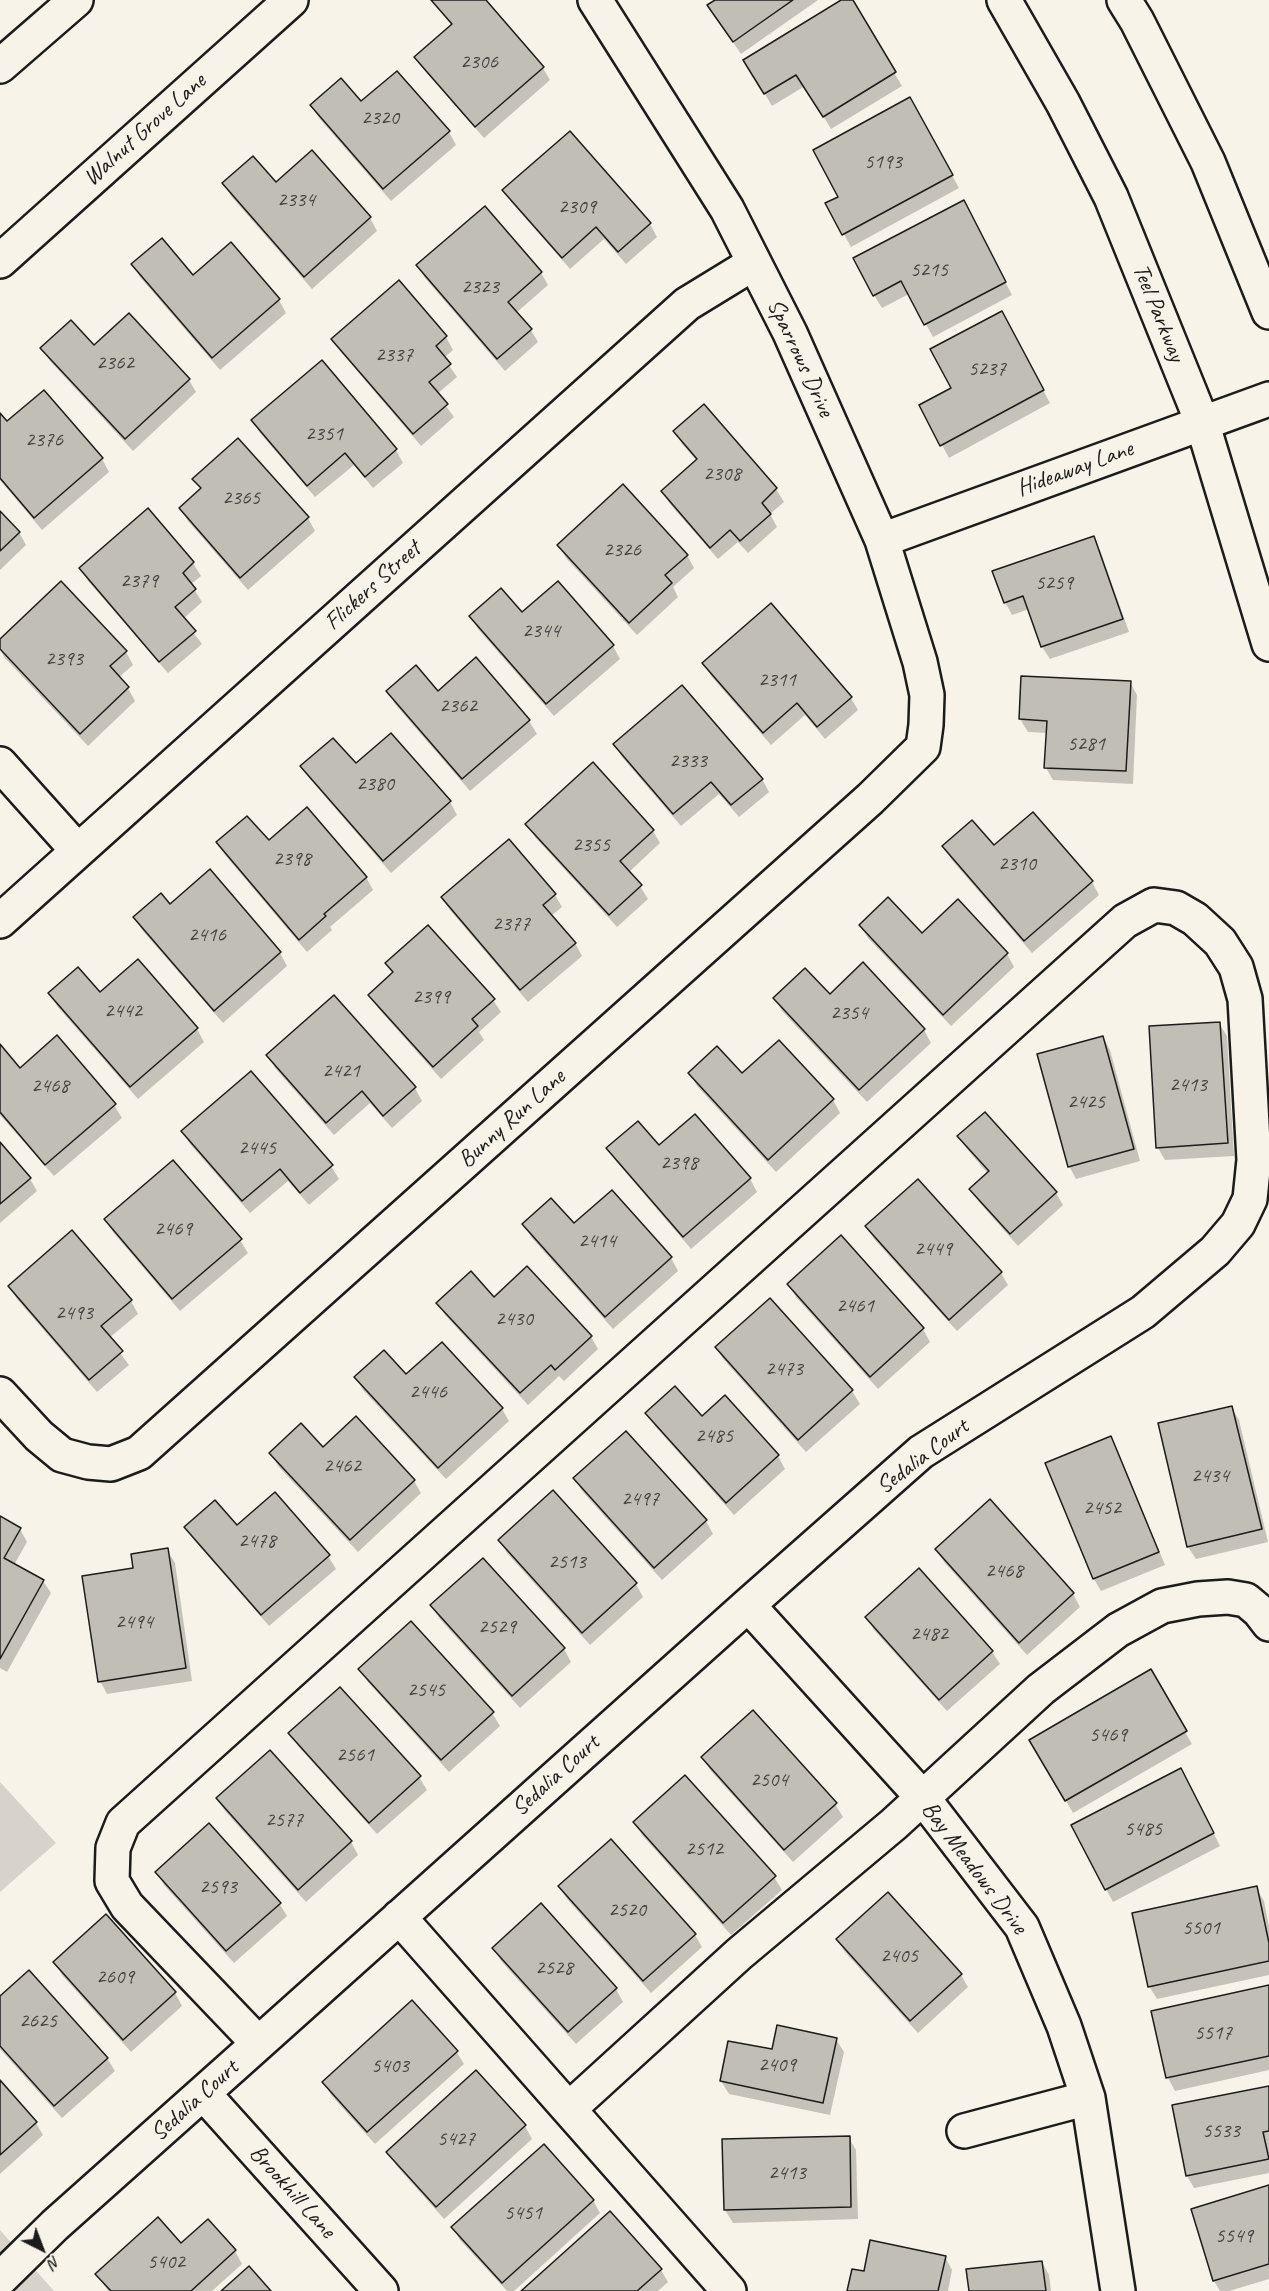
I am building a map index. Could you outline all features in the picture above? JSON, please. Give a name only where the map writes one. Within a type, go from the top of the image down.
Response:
[{"type":"street","points":[[0,66],[76,0]]},
{"type":"street","name":"Walnut Grove Lane","points":[[0,261],[291,0]]},
{"type":"street","name":"Sparrows Drive","points":[[595,0],[727,209],[795,344],[882,540],[920,662],[927,695],[923,747]]},
{"type":"street","name":"Teel Parkway","points":[[1004,0],[1063,103],[1111,197],[1202,422],[1269,644]]},
{"type":"street","points":[[1124,0],[1137,21],[1208,162],[1269,312]]},
{"type":"street","name":"Flickers Street","points":[[0,921],[687,304],[754,263]]},
{"type":"street","name":"Hideaway Lane","points":[[882,540],[1269,399]]},
{"type":"street","name":"Bunny Run Lane","points":[[0,1394],[46,1443],[62,1455],[88,1462],[111,1464],[139,1453],[870,799],[923,747]]},
{"type":"street","points":[[0,764],[78,851]]},
{"type":"street","name":"Sedalia Court","points":[[0,2279],[55,2225],[203,2092],[258,2043],[748,1605],[921,1452],[1143,1312],[1215,1251],[1238,1224],[1250,1199],[1254,1160],[1245,999],[1236,967],[1220,942],[1195,919],[1176,908],[1154,905],[1125,921],[123,1824],[113,1848],[112,1881],[127,1906],[258,2043]]},
{"type":"street","points":[[569,2109],[739,1954],[922,1798],[1041,1689],[1118,1630],[1162,1605],[1228,1597],[1246,1600],[1269,1624]]},
{"type":"street","name":"Bay Meadows Drive","points":[[748,1605],[922,1798],[1022,1927],[1064,2026],[1088,2098],[1118,2291]]},
{"type":"street","points":[[399,1917],[729,2291]]},
{"type":"street","name":"Brookhill Lane","points":[[203,2092],[381,2291]]},
{"type":"street","points":[[964,2130],[1088,2098]]},
{"type":"shaded area","points":[[0,1782],[56,1843],[0,1892]]},
{"type":"shaded area","points":[[0,2230],[54,2291],[0,2291]]},
{"type":"building","points":[[431,0],[486,0],[544,67],[475,127],[414,57],[452,24]]},
{"type":"building","points":[[715,0],[793,0],[733,42],[707,5]]},
{"type":"building","points":[[841,0],[853,0],[896,72],[823,117],[796,75],[764,94],[743,60]]},
{"type":"building","points":[[397,71],[450,131],[383,189],[310,105],[341,78],[361,101]]},
{"type":"building","points":[[910,97],[953,175],[842,235],[825,203],[838,197],[813,150]]},
{"type":"building","points":[[570,131],[651,223],[618,252],[596,227],[562,258],[502,190]]},
{"type":"building","points":[[312,150],[371,217],[304,277],[222,183],[253,156],[276,182]]},
{"type":"building","points":[[964,200],[1006,282],[924,325],[901,281],[873,296],[853,258]]},
{"type":"building","points":[[485,206],[542,272],[508,302],[532,329],[497,359],[416,265]]},
{"type":"building","points":[[162,238],[193,275],[231,242],[280,299],[212,358],[131,264]]},
{"type":"building","points":[[399,280],[447,336],[436,346],[451,364],[429,382],[448,404],[413,434],[331,339]]},
{"type":"building","points":[[1002,311],[1044,390],[940,446],[919,405],[951,388],[930,349]]},
{"type":"building","points":[[129,313],[190,379],[125,439],[40,348],[71,320],[94,345]]},
{"type":"building","points":[[322,360],[397,449],[365,477],[345,453],[307,486],[251,420]]},
{"type":"building","points":[[44,390],[103,458],[34,518],[0,478],[0,413],[7,421]]},
{"type":"building","points":[[704,404],[777,488],[762,503],[771,514],[740,541],[730,530],[710,548],[661,491],[697,459],[673,431]]},
{"type":"building","points":[[238,438],[309,517],[240,578],[179,508],[201,488],[192,479]]},
{"type":"building","points":[[623,484],[688,555],[665,575],[672,583],[629,623],[557,545]]},
{"type":"building","points":[[148,508],[194,562],[183,573],[196,589],[175,607],[196,631],[159,662],[79,568]]},
{"type":"building","points":[[0,511],[20,532],[0,551]]},
{"type":"building","points":[[1094,536],[1123,619],[1041,647],[1023,596],[1004,603],[992,571]]},
{"type":"building","points":[[61,581],[127,651],[110,666],[129,687],[80,734],[0,649],[0,639]]},
{"type":"building","points":[[558,581],[614,645],[546,704],[469,616],[501,588],[522,612]]},
{"type":"building","points":[[771,603],[852,697],[817,727],[797,703],[763,733],[702,663]]},
{"type":"building","points":[[476,657],[530,720],[462,779],[386,691],[416,665],[438,691]]},
{"type":"building","points":[[1021,676],[1131,681],[1126,771],[1044,768],[1047,721],[1019,719]]},
{"type":"building","points":[[682,685],[763,779],[731,805],[711,782],[673,814],[613,744]]},
{"type":"building","points":[[391,733],[451,801],[383,861],[300,766],[333,738],[356,763]]},
{"type":"building","points":[[593,762],[654,830],[620,861],[642,885],[609,915],[525,824]]},
{"type":"building","points":[[307,807],[367,877],[324,914],[326,916],[299,940],[216,842],[247,816],[269,840]]},
{"type":"building","points":[[1033,812],[1093,881],[1024,941],[942,846],[972,820],[994,845]]},
{"type":"building","points":[[509,839],[556,894],[543,905],[576,943],[520,990],[441,897]]},
{"type":"building","points":[[210,869],[281,952],[214,1011],[133,917],[161,893],[170,904]]},
{"type":"building","points":[[888,897],[922,933],[958,899],[1008,953],[943,1015],[859,925]]},
{"type":"building","points":[[428,925],[495,999],[472,1019],[478,1026],[433,1067],[368,995],[393,972],[385,963]]},
{"type":"building","points":[[138,959],[198,1028],[130,1087],[48,993],[78,967],[100,992]]},
{"type":"building","points":[[863,962],[925,1029],[859,1090],[773,998],[805,968],[830,994]]},
{"type":"building","points":[[334,995],[416,1087],[383,1116],[362,1091],[326,1123],[266,1055]]},
{"type":"building","points":[[1220,1022],[1228,1143],[1156,1148],[1149,1026]]},
{"type":"building","points":[[57,1035],[116,1104],[45,1165],[0,1112],[0,1044],[20,1068]]},
{"type":"building","points":[[1103,1036],[1134,1149],[1068,1167],[1037,1054]]},
{"type":"building","points":[[779,1040],[834,1099],[768,1160],[688,1073],[717,1046],[742,1073]]},
{"type":"building","points":[[251,1071],[333,1165],[300,1193],[280,1169],[242,1201],[181,1131]]},
{"type":"building","points":[[985,1112],[1057,1192],[1010,1234],[969,1189],[989,1171],[957,1136]]},
{"type":"building","points":[[695,1114],[751,1178],[683,1237],[606,1148],[638,1121],[659,1145]]},
{"type":"building","points":[[0,1142],[31,1178],[0,1204]]},
{"type":"building","points":[[173,1160],[242,1239],[172,1299],[104,1219]]},
{"type":"building","points":[[918,1179],[1002,1272],[949,1320],[865,1226]]},
{"type":"building","points":[[612,1190],[672,1257],[605,1317],[522,1224],[551,1198],[574,1223]]},
{"type":"building","points":[[72,1230],[132,1300],[101,1326],[123,1351],[89,1380],[8,1286]]},
{"type":"building","points":[[841,1235],[924,1328],[870,1377],[787,1284]]},
{"type":"building","points":[[527,1266],[592,1336],[555,1370],[551,1365],[520,1393],[436,1303],[471,1271],[494,1297]]},
{"type":"building","points":[[770,1298],[853,1390],[798,1440],[715,1347]]},
{"type":"building","points":[[442,1342],[503,1408],[438,1468],[354,1377],[384,1350],[406,1374]]},
{"type":"building","points":[[675,1386],[702,1416],[725,1395],[779,1455],[726,1503],[645,1413]]},
{"type":"building","points":[[1232,1406],[1262,1529],[1187,1547],[1158,1423]]},
{"type":"building","points":[[356,1416],[415,1480],[350,1540],[269,1453],[301,1423],[323,1447]]},
{"type":"building","points":[[626,1431],[707,1520],[654,1568],[573,1478]]},
{"type":"building","points":[[1111,1436],[1159,1552],[1093,1579],[1045,1463]]},
{"type":"building","points":[[553,1490],[637,1583],[582,1633],[498,1540]]},
{"type":"building","points":[[275,1492],[330,1555],[261,1615],[184,1527],[215,1500],[237,1525]]},
{"type":"building","points":[[990,1499],[1074,1593],[1019,1643],[935,1549]]},
{"type":"building","points":[[0,1516],[21,1528],[4,1558],[44,1580],[0,1659]]},
{"type":"building","points":[[168,1548],[186,1668],[98,1682],[82,1576],[133,1568],[131,1554]]},
{"type":"building","points":[[483,1558],[565,1648],[512,1696],[430,1605]]},
{"type":"building","points":[[919,1568],[993,1651],[939,1700],[865,1617]]},
{"type":"building","points":[[411,1621],[494,1712],[441,1760],[358,1669]]},
{"type":"building","points":[[1151,1669],[1187,1731],[1065,1801],[1029,1740]]},
{"type":"building","points":[[340,1687],[421,1776],[369,1823],[288,1733]]},
{"type":"building","points":[[753,1710],[837,1803],[784,1850],[701,1757]]},
{"type":"building","points":[[270,1750],[352,1841],[298,1890],[216,1798]]},
{"type":"building","points":[[1181,1768],[1214,1833],[1105,1890],[1071,1825]]},
{"type":"building","points":[[685,1775],[776,1876],[723,1923],[633,1822]]},
{"type":"building","points":[[209,1823],[281,1903],[226,1951],[155,1872]]},
{"type":"building","points":[[611,1839],[696,1934],[643,1981],[558,1886]]},
{"type":"building","points":[[1257,1886],[1269,1943],[1269,1961],[1148,1987],[1132,1913]]},
{"type":"building","points":[[888,1892],[962,1974],[910,2021],[836,1939]]},
{"type":"building","points":[[541,1903],[617,1988],[568,2032],[492,1948]]},
{"type":"building","points":[[106,1914],[176,1992],[123,2040],[53,1962]]},
{"type":"building","points":[[29,1970],[108,2058],[54,2106],[0,2046],[0,1996]]},
{"type":"building","points":[[1269,1985],[1269,2056],[1166,2078],[1151,2011]]},
{"type":"building","points":[[412,2000],[458,2051],[367,2132],[322,2082]]},
{"type":"building","points":[[777,2025],[837,2038],[823,2103],[720,2081],[728,2041],[772,2049]]},
{"type":"building","points":[[476,2070],[526,2125],[436,2207],[386,2152]]},
{"type":"building","points":[[0,2080],[37,2122],[0,2155]]},
{"type":"building","points":[[1269,2086],[1269,2131],[1263,2132],[1269,2159],[1186,2176],[1172,2105]]},
{"type":"building","points":[[850,2136],[851,2207],[724,2210],[722,2139]]},
{"type":"building","points":[[544,2144],[594,2200],[502,2283],[451,2227]]},
{"type":"building","points":[[1269,2185],[1269,2264],[1213,2281],[1191,2209]]},
{"type":"building","points":[[610,2211],[662,2269],[637,2291],[521,2291]]},
{"type":"building","points":[[158,2217],[181,2243],[208,2219],[236,2250],[191,2291],[111,2291],[95,2274]]},
{"type":"building","points":[[870,2240],[946,2256],[938,2291],[847,2291],[852,2269],[864,2271]]},
{"type":"building","points":[[1042,2261],[1046,2291],[969,2291],[966,2269]]},
{"type":"building","points":[[249,2266],[271,2291],[221,2291]]}]
